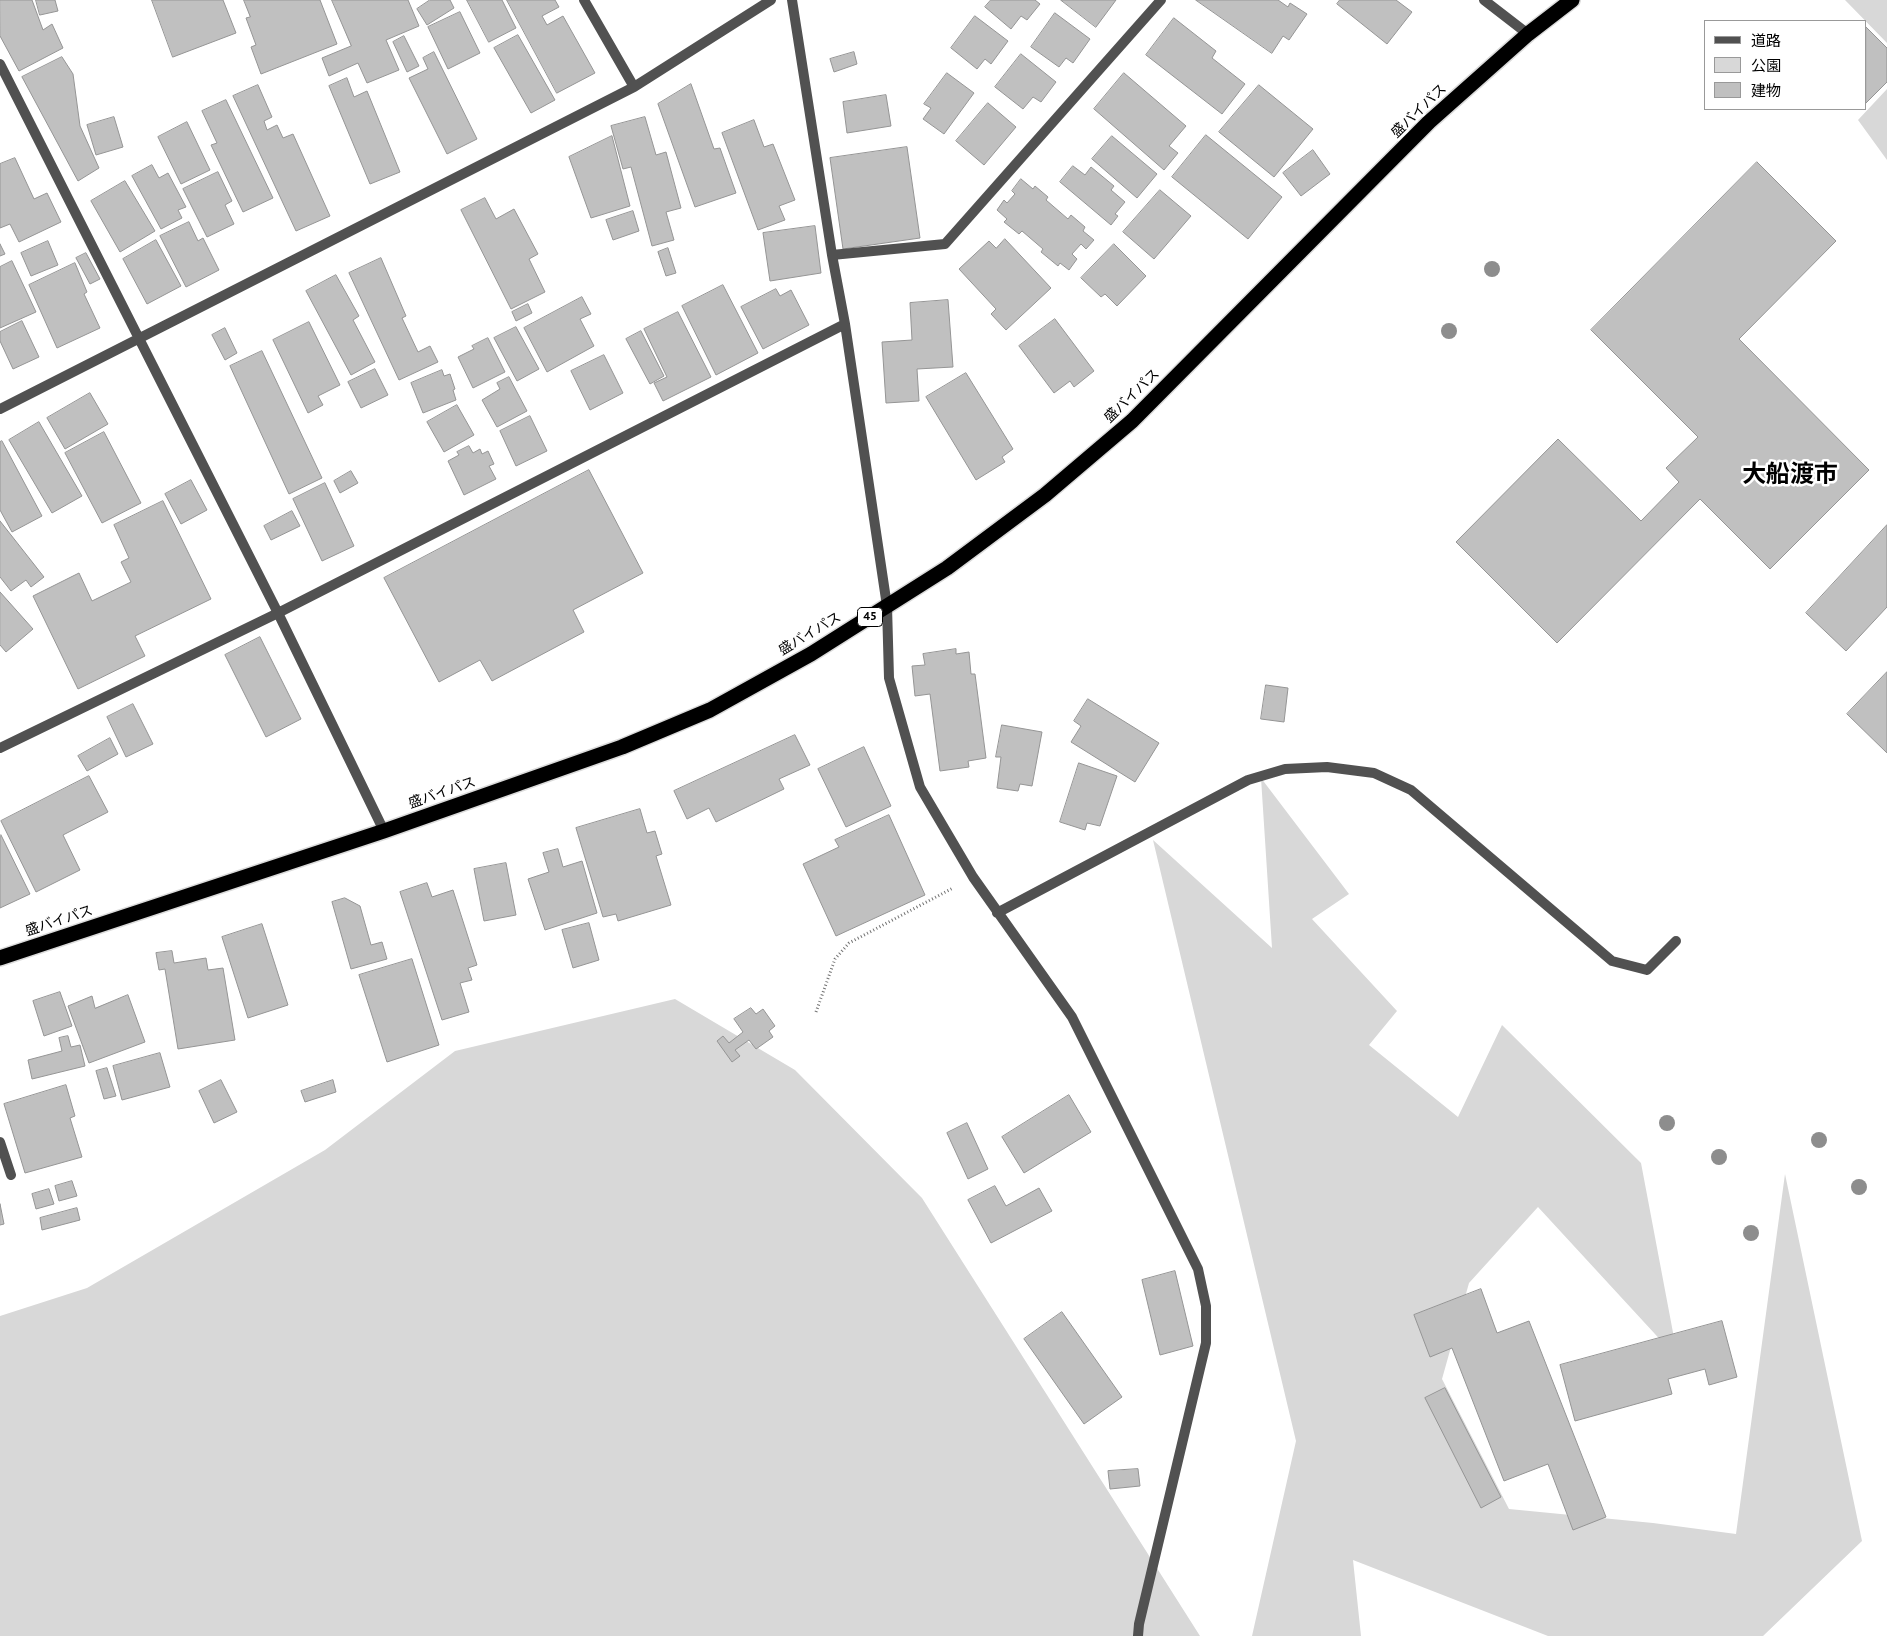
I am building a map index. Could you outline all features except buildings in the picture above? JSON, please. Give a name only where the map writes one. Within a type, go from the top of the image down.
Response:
[{"type":"highway","name":"盛バイパス","points":[[0,958],[384,831],[622,747],[710,710],[811,654],[947,568],[1045,495],[1132,421],[1429,122],[1528,34],[1572,0]]},
{"type":"street","points":[[584,0],[634,86]]},
{"type":"street","points":[[0,409],[634,86],[771,0]]},
{"type":"street","points":[[792,0],[832,255],[845,324],[887,606],[889,678],[920,787],[973,877],[1072,1017],[1198,1268],[1206,1306],[1206,1343],[1139,1624],[1138,1636]]},
{"type":"street","points":[[832,255],[945,244],[1161,0]]},
{"type":"street","points":[[1484,0],[1528,34]]},
{"type":"street","points":[[0,64],[278,612],[384,831]]},
{"type":"street","points":[[0,748],[278,612],[845,324]]},
{"type":"street","points":[[998,913],[1248,780],[1285,769],[1327,767],[1374,773],[1411,790],[1612,961],[1647,970],[1676,941]]},
{"type":"street","points":[[0,1142],[11,1175]]},
{"type":"path","points":[[816,1012],[835,958],[849,943],[973,877]]},
{"type":"green space","points":[[1845,0],[1887,0],[1887,43],[1867,23],[1867,20],[1865,20]]},
{"type":"green space","points":[[1887,89],[1887,160],[1858,120]]},
{"type":"green space","points":[[1261,778],[1349,894],[1312,919],[1397,1011],[1369,1045],[1458,1117],[1502,1025],[1641,1163],[1678,1359],[1538,1207],[1469,1283],[1442,1379],[1509,1509],[1653,1523],[1736,1534],[1785,1174],[1862,1541],[1763,1636],[1548,1636],[1353,1560],[1361,1636],[1252,1636],[1296,1441],[1153,840],[1272,948]]},
{"type":"green space","points":[[675,999],[795,1070],[922,1198],[1200,1636],[0,1636],[0,1316],[87,1288],[325,1150],[455,1051]]},
{"type":"district","name":"大船渡市","points":[[1790,475]]}]
